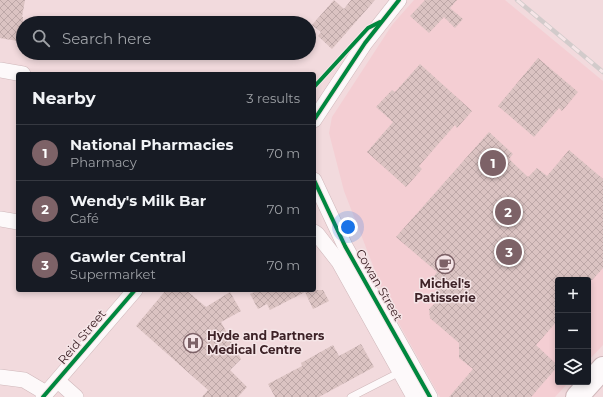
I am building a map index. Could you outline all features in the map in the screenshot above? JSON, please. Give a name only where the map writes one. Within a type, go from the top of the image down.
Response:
[{"type":"main road","points":[[583,395],[603,368]]},
{"type":"street","points":[[316,117],[365,43],[399,0]]},
{"type":"street","points":[[0,70],[16,73]]},
{"type":"street","name":"Cowan Street","points":[[316,184],[406,368],[414,397]]},
{"type":"street","points":[[0,219],[16,222]]},
{"type":"street","name":"Cowan Street","points":[[316,233],[338,262],[406,368],[430,397]]},
{"type":"street","name":"Reid Street","points":[[45,395],[133,292]]},
{"type":"street","points":[[0,377],[24,380],[45,395]]},
{"type":"street","points":[[58,381],[76,397]]},
{"type":"lane","points":[[351,397],[406,368]]},
{"type":"shaded area","points":[[414,0],[505,0],[603,81],[603,345],[591,358],[591,277],[555,277],[555,385],[566,385],[555,397],[440,397],[388,304],[344,191],[329,133],[332,117],[392,25]]},
{"type":"building","points":[[0,0],[25,0],[22,16],[16,16],[16,41],[0,38]]},
{"type":"building","points":[[334,0],[344,9],[351,0],[375,0],[332,49],[318,36],[321,32],[316,28],[316,20]]},
{"type":"building","points":[[425,0],[457,0],[450,8],[463,19],[455,28],[444,17],[429,33],[410,16]]},
{"type":"building","points":[[538,58],[578,92],[562,111],[559,108],[534,137],[498,106]]},
{"type":"building","points":[[420,64],[472,111],[457,128],[455,125],[419,166],[422,169],[406,187],[367,152],[393,122],[376,107],[392,90],[395,92]]},
{"type":"building","points":[[489,132],[513,154],[509,159],[528,177],[537,168],[547,176],[569,150],[603,179],[603,268],[592,280],[591,277],[555,277],[555,323],[536,345],[555,363],[555,369],[531,397],[449,397],[473,369],[459,358],[459,343],[430,318],[429,309],[440,298],[432,279],[437,272],[396,237]]},
{"type":"building","points":[[316,290],[323,290],[329,301],[313,309],[305,292],[316,292]]},
{"type":"building","name":"Hyde and Partners Medical Centre","points":[[164,292],[188,292],[206,307],[230,292],[241,311],[221,322],[241,359],[230,370],[247,387],[238,397],[202,397],[208,390],[136,326]]},
{"type":"building","points":[[254,292],[305,292],[270,310],[267,304],[258,309],[250,294]]},
{"type":"building","points":[[361,344],[374,367],[319,397],[275,397],[268,384],[302,366],[301,363],[333,345],[339,356]]},
{"type":"railway","points":[[517,0],[603,72]]},
{"type":"cycle path","points":[[316,117],[365,43],[399,0]]},
{"type":"cycle path","points":[[316,85],[368,28],[380,22]]},
{"type":"cycle path","points":[[316,184],[345,246],[430,397]]},
{"type":"cycle path","points":[[43,397],[133,292]]},
{"type":"place","name":"National Pharmacies","points":[[493,163]]},
{"type":"place","name":"Wendy's Milk Bar","points":[[508,212]]},
{"type":"place","name":"Gawler Central","points":[[509,252]]},
{"type":"place","name":"Michel's Patisserie","points":[[445,264]]},
{"type":"place","name":"Hyde and Partners Medical Centre","points":[[193,343]]}]
